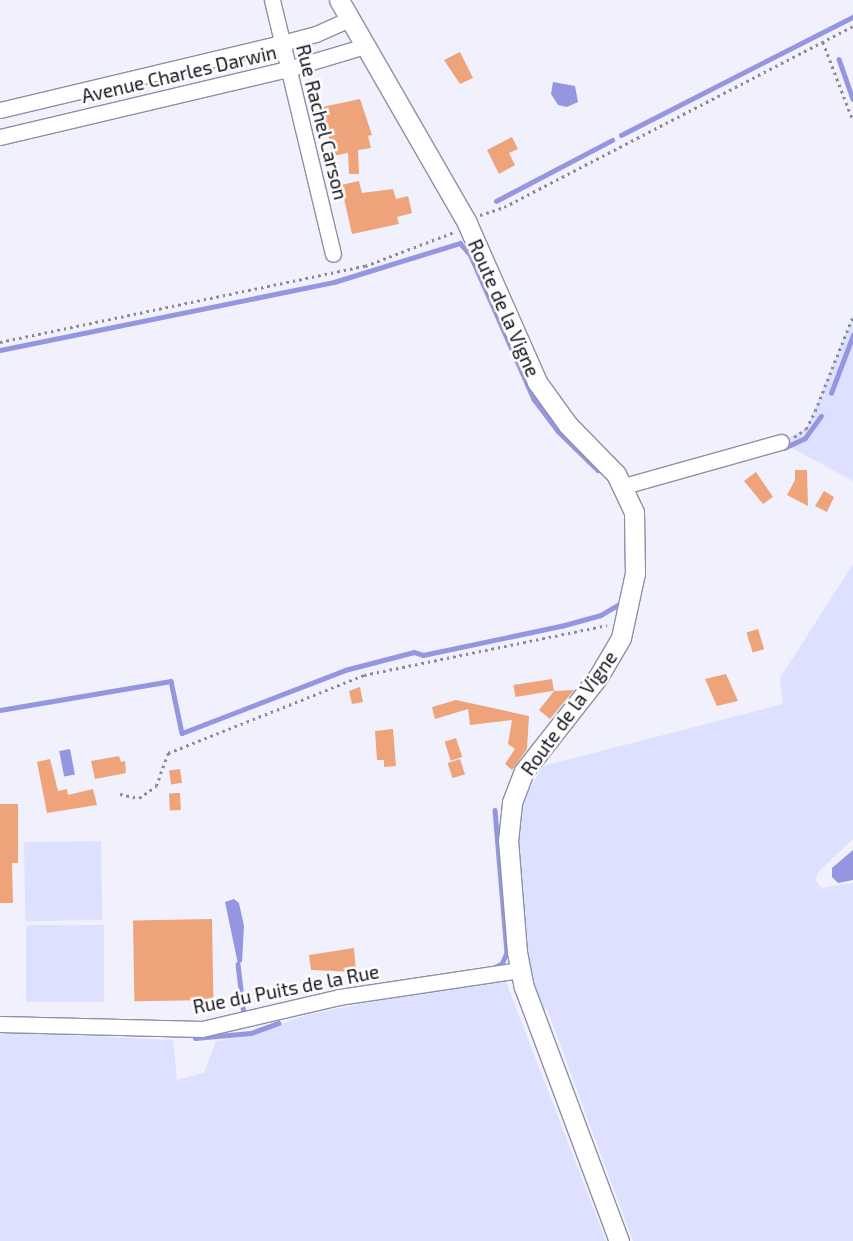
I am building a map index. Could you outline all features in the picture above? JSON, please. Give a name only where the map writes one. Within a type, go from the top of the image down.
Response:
[{"type":"street","name":"Rue Rachel Carson","points":[[272,0],[333,254]]},
{"type":"street","name":"Route de la Vigne","points":[[339,0],[466,223],[537,382],[554,408],[624,486],[636,527],[635,573],[628,620],[611,658],[524,771],[512,803],[509,863],[519,970],[619,1241]]},
{"type":"street","name":"Avenue Charles Darwin","points":[[0,110],[282,44],[316,34],[350,19]]},
{"type":"street","name":"Avenue Charles Darwin","points":[[0,137],[288,69],[365,46]]},
{"type":"street","points":[[624,486],[781,442]]},
{"type":"street","name":"Rue du Puits de la Rue","points":[[0,1024],[202,1029],[339,997],[519,970]]},
{"type":"path","points":[[0,342],[365,266],[447,236],[466,223],[853,26]]},
{"type":"path","points":[[822,42],[853,120]]},
{"type":"path","points":[[781,442],[806,429],[853,316]]},
{"type":"path","points":[[120,794],[139,798],[156,786],[168,753],[364,675],[628,620]]},
{"type":"shaded area","points":[[853,316],[853,481],[781,442],[806,429]]},
{"type":"shaded area","points":[[853,564],[853,839],[819,871],[815,880],[822,888],[853,883],[853,1241],[633,1241],[547,1009],[541,1012],[528,973],[518,858],[522,803],[543,766],[783,704],[780,678]]},
{"type":"shaded area","points":[[101,841],[102,920],[25,921],[24,842]]},
{"type":"shaded area","points":[[26,925],[104,925],[104,1002],[26,1002]]},
{"type":"shaded area","points":[[506,982],[606,1241],[0,1241],[0,1032],[173,1040],[177,1080],[204,1073],[216,1041],[249,1036],[306,1015],[395,997]]},
{"type":"water","points":[[553,82],[575,86],[578,102],[567,107],[558,105],[551,94]]},
{"type":"water","points":[[70,749],[75,775],[64,777],[59,751]]},
{"type":"water","points":[[853,850],[853,880],[838,883],[832,877],[832,868]]},
{"type":"water","points":[[234,899],[239,903],[244,926],[242,962],[238,964],[225,902]]},
{"type":"building","points":[[460,52],[473,78],[460,84],[444,60]]},
{"type":"building","points":[[360,99],[372,135],[368,136],[371,148],[358,150],[359,174],[349,174],[348,153],[333,156],[322,107]]},
{"type":"building","points":[[512,137],[518,149],[509,153],[515,165],[499,174],[487,150]]},
{"type":"building","points":[[359,181],[362,193],[393,189],[396,199],[408,196],[412,213],[397,217],[399,224],[352,234],[341,185]]},
{"type":"building","points":[[795,470],[807,470],[808,506],[787,495],[795,480]]},
{"type":"building","points":[[756,472],[773,497],[763,504],[744,481]]},
{"type":"building","points":[[824,491],[834,497],[827,512],[815,506]]},
{"type":"building","points":[[758,629],[764,649],[753,653],[747,633]]},
{"type":"building","points":[[726,674],[738,701],[717,706],[705,679]]},
{"type":"building","points":[[552,679],[554,691],[515,697],[513,685]]},
{"type":"building","points":[[360,687],[363,702],[352,704],[349,691]]},
{"type":"building","points":[[574,690],[550,719],[539,710],[554,691]]},
{"type":"building","points":[[456,700],[529,716],[527,749],[512,770],[505,764],[515,749],[508,744],[512,720],[470,725],[468,709],[435,719],[432,707]]},
{"type":"building","points":[[393,729],[396,766],[384,767],[384,760],[377,760],[375,731]]},
{"type":"building","points":[[456,738],[462,757],[451,761],[445,742]]},
{"type":"building","points":[[119,756],[121,762],[125,761],[126,773],[95,779],[91,761]]},
{"type":"building","points":[[50,759],[58,791],[67,789],[68,795],[93,789],[97,805],[47,813],[37,762]]},
{"type":"building","points":[[460,759],[465,774],[453,778],[448,763]]},
{"type":"building","points":[[180,769],[182,783],[171,784],[169,771]]},
{"type":"building","points":[[180,793],[181,810],[170,811],[169,794]]},
{"type":"building","points":[[0,804],[18,804],[18,863],[12,863],[13,903],[0,903]]},
{"type":"building","points":[[212,919],[213,1000],[134,1001],[133,920]]},
{"type":"building","points":[[354,948],[356,972],[311,970],[309,955]]},
{"type":"waterway","points":[[621,135],[853,17]]},
{"type":"waterway","points":[[839,59],[853,99]]},
{"type":"waterway","points":[[496,201],[612,140]]},
{"type":"waterway","points":[[0,350],[334,282],[460,243],[470,254],[534,399],[558,431],[598,470]]},
{"type":"waterway","points":[[831,393],[853,335]]},
{"type":"waterway","points":[[784,448],[805,438],[821,416]]},
{"type":"waterway","points":[[0,710],[171,681],[182,733],[345,670],[414,652],[423,655],[561,626],[601,615],[621,603]]},
{"type":"waterway","points":[[495,810],[507,953],[502,964],[496,967]]},
{"type":"waterway","points":[[238,964],[244,1015]]},
{"type":"waterway","points":[[195,1038],[251,1033],[278,1023]]}]
